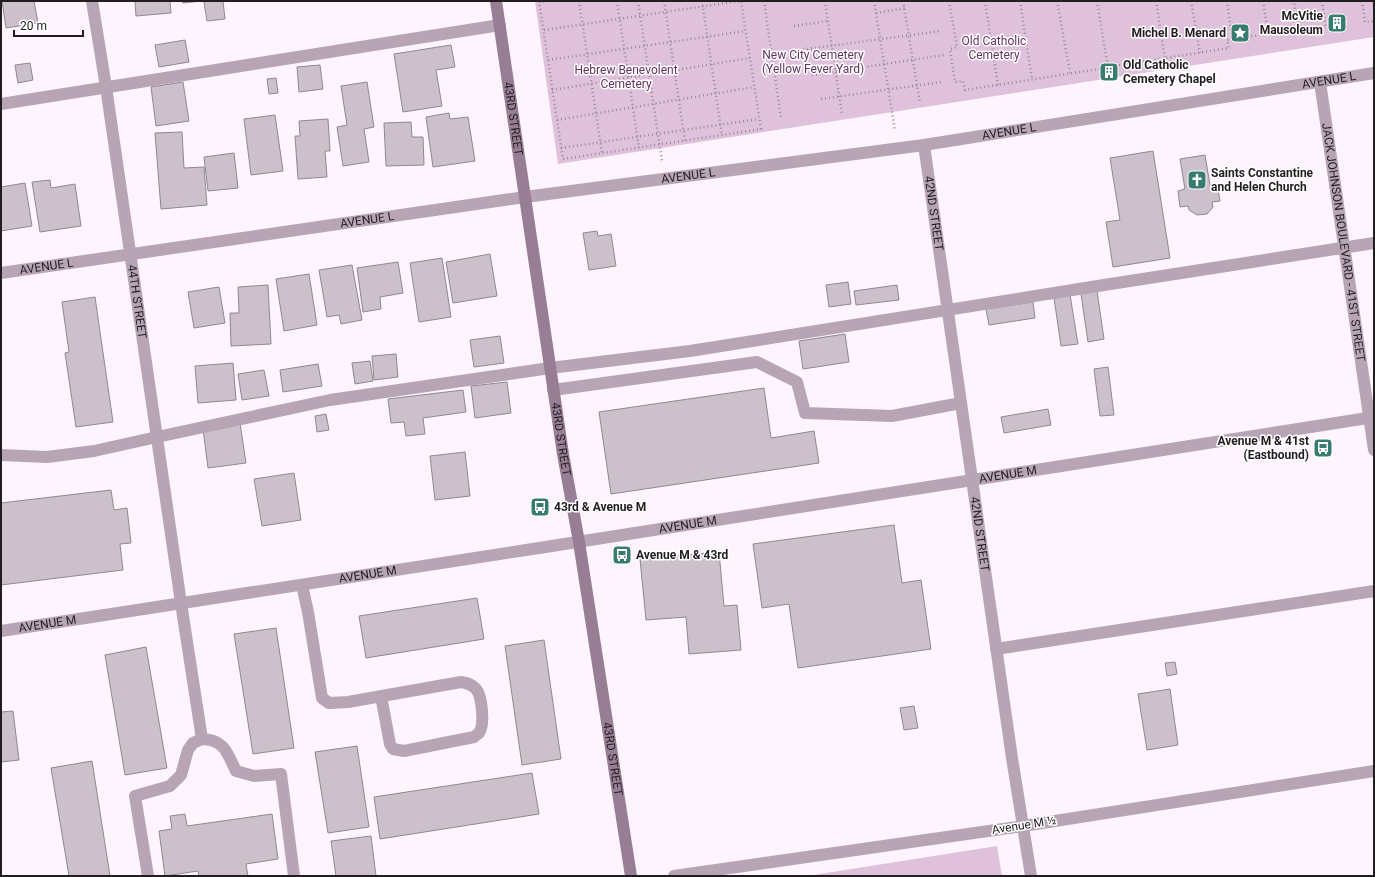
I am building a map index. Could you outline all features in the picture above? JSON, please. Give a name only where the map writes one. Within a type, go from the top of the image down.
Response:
[{"type":"street","name":"44TH STREET","points":[[92,1],[202,739]]},
{"type":"street","name":"43RD STREET","points":[[496,1],[553,390],[579,542],[631,876]]},
{"type":"street","points":[[1,104],[500,25]]},
{"type":"street","name":"AVENUE L","points":[[1,273],[525,197],[924,145],[1374,73]]},
{"type":"street","name":"JACK JOHNSON BOULEVARD - 41ST STREET","points":[[1320,82],[1372,418],[1374,450]]},
{"type":"street","name":"42ND STREET","points":[[924,145],[996,649],[1031,876]]},
{"type":"street","points":[[1,455],[47,457],[94,451],[157,436],[330,400],[550,368],[690,352],[1374,243]]},
{"type":"street","points":[[553,390],[757,362],[798,382],[805,413],[892,416],[961,403]]},
{"type":"street","name":"AVENUE M","points":[[1,631],[1372,418]]},
{"type":"street","points":[[302,585],[308,612],[322,698],[329,703],[348,702],[380,696],[461,682],[469,683],[476,689],[480,699],[482,716],[481,727],[479,732],[474,737],[404,751],[393,749],[390,744],[380,696]]},
{"type":"street","points":[[996,649],[1374,591]]},
{"type":"street","points":[[148,876],[135,796],[170,786],[181,775],[188,750],[193,743],[202,739],[213,739],[224,747],[236,771],[254,776],[281,774],[294,876]]},
{"type":"street","name":"Avenue M ½","points":[[674,876],[1023,826],[1374,771]]},
{"type":"path","points":[[544,30],[740,1],[761,129],[563,159],[539,2],[546,1]]},
{"type":"path","points":[[579,1],[602,153]]},
{"type":"path","points":[[617,1],[639,148]]},
{"type":"path","points":[[638,1],[664,178]]},
{"type":"path","points":[[664,1],[685,141]]},
{"type":"path","points":[[702,1],[722,135]]},
{"type":"path","points":[[764,1],[781,118]]},
{"type":"path","points":[[825,1],[842,114]]},
{"type":"path","points":[[874,1],[897,148]]},
{"type":"path","points":[[904,1],[920,103]]},
{"type":"path","points":[[949,1],[957,47],[950,49],[955,82],[963,81],[965,90],[1099,69],[1107,62]]},
{"type":"path","points":[[985,1],[998,84]]},
{"type":"path","points":[[1020,1],[1032,79]]},
{"type":"path","points":[[1058,1],[1070,74]]},
{"type":"path","points":[[1097,1],[1107,62]]},
{"type":"path","points":[[1156,1],[1165,59]]},
{"type":"path","points":[[1191,1],[1200,53]]},
{"type":"path","points":[[1227,1],[1232,39]]},
{"type":"path","points":[[1263,1],[1268,33]]},
{"type":"path","points":[[1107,62],[1115,66],[1229,48],[1227,40],[1298,28],[1294,1]]},
{"type":"path","points":[[1322,1],[1326,29]]},
{"type":"path","points":[[1362,1],[1365,22],[1374,21]]},
{"type":"path","points":[[1373,1],[1374,8]]},
{"type":"path","points":[[876,13],[905,8]]},
{"type":"path","points":[[794,26],[828,21]]},
{"type":"path","points":[[548,60],[746,31]]},
{"type":"path","points":[[799,50],[941,31]]},
{"type":"path","points":[[812,75],[944,55]]},
{"type":"path","points":[[552,90],[750,58]]},
{"type":"path","points":[[821,99],[942,82]]},
{"type":"path","points":[[557,120],[754,87]]},
{"type":"path","points":[[561,148],[759,119]]},
{"type":"green space","points":[[535,1],[1374,1],[1374,37],[558,164]]},
{"type":"green space","points":[[997,846],[1002,876],[807,876]]},
{"type":"building","points":[[2,1],[34,1],[38,23],[6,28]]},
{"type":"building","points":[[135,1],[170,1],[171,13],[136,16]]},
{"type":"building","points":[[182,1],[202,1],[183,3]]},
{"type":"building","points":[[223,1],[225,19],[207,21],[204,2]]},
{"type":"building","name":"McVitie Mausoleum","points":[[1344,15],[1346,28],[1330,30],[1328,18]]},
{"type":"building","points":[[185,40],[189,62],[159,67],[155,45]]},
{"type":"building","points":[[451,45],[455,67],[436,70],[442,106],[403,112],[394,54]]},
{"type":"building","points":[[30,63],[33,80],[18,83],[15,65]]},
{"type":"building","points":[[320,65],[323,89],[299,92],[297,67]]},
{"type":"building","name":"Old Catholic Cemetery Chapel","points":[[1111,66],[1117,70],[1117,77],[1101,79],[1100,73],[1103,67]]},
{"type":"building","points":[[276,78],[278,93],[269,94],[267,79]]},
{"type":"building","points":[[183,82],[189,121],[156,126],[151,87]]},
{"type":"building","points":[[367,82],[374,127],[364,129],[369,162],[343,166],[337,127],[347,125],[341,86]]},
{"type":"building","points":[[449,113],[450,119],[468,117],[475,161],[433,167],[426,117]]},
{"type":"building","points":[[275,115],[283,171],[251,175],[244,119]]},
{"type":"building","points":[[328,119],[330,151],[325,151],[327,177],[298,179],[295,136],[300,136],[299,121]]},
{"type":"building","points":[[411,122],[412,137],[423,137],[424,165],[386,166],[384,123]]},
{"type":"building","points":[[182,132],[184,168],[204,167],[207,205],[161,209],[155,133]]},
{"type":"building","points":[[1153,151],[1170,258],[1113,267],[1106,222],[1120,220],[1110,158]]},
{"type":"building","points":[[234,153],[238,188],[208,191],[204,157]]},
{"type":"building","points":[[1205,155],[1210,185],[1217,184],[1220,201],[1212,202],[1213,207],[1207,214],[1197,215],[1189,210],[1188,206],[1180,207],[1178,191],[1185,189],[1180,159]]},
{"type":"building","points":[[50,180],[51,188],[75,184],[81,226],[40,232],[32,182]]},
{"type":"building","points":[[25,183],[32,226],[1,231],[1,187]]},
{"type":"building","points":[[597,231],[598,236],[611,234],[616,266],[589,270],[583,233]]},
{"type":"building","points":[[490,254],[497,296],[453,303],[446,262]]},
{"type":"building","points":[[442,258],[451,317],[419,322],[410,263]]},
{"type":"building","points":[[398,262],[403,293],[380,297],[381,309],[363,312],[357,268]]},
{"type":"building","points":[[352,265],[362,320],[341,324],[339,315],[327,317],[319,270]]},
{"type":"building","points":[[309,274],[317,325],[284,331],[276,279]]},
{"type":"building","points":[[848,282],[851,304],[829,307],[826,285]]},
{"type":"building","points":[[268,285],[271,344],[231,346],[230,313],[239,313],[238,287]]},
{"type":"building","points":[[897,285],[899,300],[856,305],[854,291]]},
{"type":"building","points":[[219,287],[225,323],[194,328],[188,292]]},
{"type":"building","points":[[1097,291],[1104,339],[1088,342],[1081,294]]},
{"type":"building","points":[[1070,295],[1078,344],[1061,346],[1054,298]]},
{"type":"building","points":[[95,297],[113,422],[76,427],[65,353],[69,352],[62,302]]},
{"type":"building","points":[[1033,302],[1035,318],[989,325],[986,309]]},
{"type":"building","points":[[845,334],[849,362],[803,369],[799,341]]},
{"type":"building","points":[[500,336],[504,363],[474,367],[470,340]]},
{"type":"building","points":[[396,354],[398,377],[374,380],[372,356]]},
{"type":"building","points":[[370,361],[373,381],[355,384],[352,363]]},
{"type":"building","points":[[233,363],[236,400],[198,403],[195,366]]},
{"type":"building","points":[[318,364],[322,386],[283,392],[280,370]]},
{"type":"building","points":[[1108,367],[1114,415],[1100,416],[1094,369]]},
{"type":"building","points":[[264,370],[269,396],[242,400],[238,374]]},
{"type":"building","points":[[507,382],[511,413],[475,418],[471,386]]},
{"type":"building","points":[[764,388],[771,438],[814,431],[819,463],[611,494],[599,412]]},
{"type":"building","points":[[463,390],[466,412],[423,418],[425,434],[406,436],[404,422],[391,423],[388,399]]},
{"type":"building","points":[[1048,409],[1051,425],[1004,433],[1001,417]]},
{"type":"building","points":[[326,414],[329,430],[317,432],[315,416]]},
{"type":"building","points":[[240,423],[246,463],[208,468],[203,429]]},
{"type":"building","points":[[465,452],[470,496],[435,500],[430,456]]},
{"type":"building","points":[[294,473],[301,520],[262,526],[254,479]]},
{"type":"building","points":[[111,490],[114,510],[127,508],[131,543],[120,544],[123,570],[1,585],[1,503]]},
{"type":"building","points":[[894,525],[902,583],[921,580],[931,649],[798,668],[789,604],[762,608],[753,544]]},
{"type":"building","points":[[719,552],[724,606],[737,605],[741,650],[689,654],[686,617],[646,620],[640,559]]},
{"type":"building","points":[[477,598],[484,639],[366,658],[359,616]]},
{"type":"building","points":[[276,628],[294,748],[253,754],[234,634]]},
{"type":"building","points":[[544,640],[561,759],[522,765],[505,646]]},
{"type":"building","points":[[146,647],[167,768],[125,775],[105,655]]},
{"type":"building","points":[[1175,662],[1177,674],[1167,676],[1165,663]]},
{"type":"building","points":[[1170,689],[1178,745],[1147,750],[1138,694]]},
{"type":"building","points":[[914,706],[918,728],[904,730],[900,708]]},
{"type":"building","points":[[13,711],[19,760],[1,762],[1,712]]},
{"type":"building","points":[[357,746],[369,827],[328,833],[315,752]]},
{"type":"building","points":[[92,761],[110,876],[69,876],[51,768]]},
{"type":"building","points":[[532,773],[539,814],[380,839],[374,797]]},
{"type":"building","points":[[185,814],[187,826],[272,814],[278,859],[246,864],[248,876],[199,876],[198,871],[165,876],[159,831],[172,829],[170,816]]},
{"type":"building","points":[[371,836],[376,876],[336,876],[331,841]]},
{"type":"place","name":"McVitie Mausoleum","points":[[1337,23]]},
{"type":"place","name":"Michel B. Menard","points":[[1240,33]]},
{"type":"place","name":"Old Catholic Cemetery Chapel","points":[[1109,72]]},
{"type":"place","name":"Saints Constantine and Helen Church","points":[[1197,180]]},
{"type":"place","name":"Avenue M & 41st (Eastbound)","points":[[1323,448]]},
{"type":"place","name":"43rd & Avenue M","points":[[540,507]]},
{"type":"place","name":"Avenue M & 43rd","points":[[622,555]]},
{"type":"park label","name":"Old Catholic Cemetery","points":[[994,48]]},
{"type":"park label","name":"New City Cemetery (Yellow Fever Yard)","points":[[813,62]]},
{"type":"park label","name":"Hebrew Benevolent Cemetery","points":[[626,77]]}]
